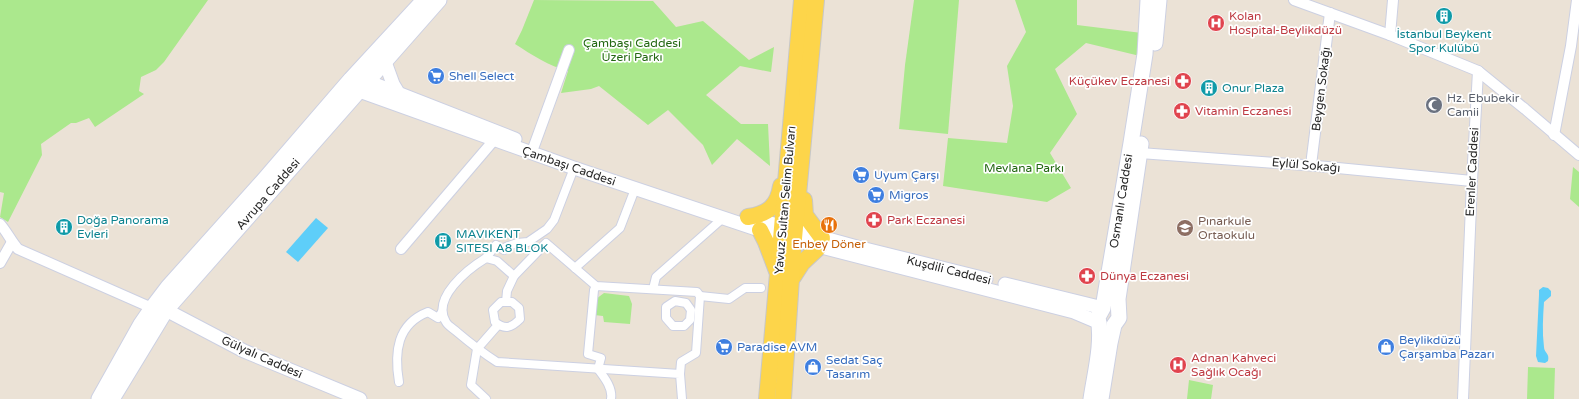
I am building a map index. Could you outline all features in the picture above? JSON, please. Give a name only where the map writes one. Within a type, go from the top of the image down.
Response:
[{"type":"main road","name":"Avrupa Caddesi","points":[[99,399],[159,309],[359,84],[424,0]]},
{"type":"main road","name":"Avrupa Caddesi","points":[[359,84],[384,62],[439,0]]},
{"type":"main road","name":"Yavuz Sultan Selim Bulvarı","points":[[767,399],[785,278],[789,233],[802,0]]},
{"type":"main road","name":"Yavuz Sultan Selim Bulvarı","points":[[793,175],[816,0]]},
{"type":"main road","name":"Osmanlı Caddesi","points":[[1103,308],[1145,54],[1148,0]]},
{"type":"main road","name":"Osmanlı Caddesi","points":[[1101,399],[1110,343],[1111,320],[1140,153],[1159,0]]},
{"type":"main road","points":[[748,217],[760,214],[776,203],[779,196],[781,183],[793,175],[804,187],[803,209],[821,242],[802,263],[785,278],[760,230]]},
{"type":"main road","name":"Yavuz Sultan Selim Bulvarı","points":[[783,399],[785,278]]},
{"type":"main road","points":[[1103,308],[1112,307],[1111,320]]},
{"type":"main road","name":"Avrupa Caddesi","points":[[112,399],[159,309]]},
{"type":"main road","name":"Osmanlı Caddesi","points":[[1090,399],[1099,345],[1111,320]]},
{"type":"street","points":[[1294,0],[1390,35],[1478,71],[1579,155]]},
{"type":"street","points":[[1390,35],[1393,0]]},
{"type":"street","points":[[1554,135],[1571,46],[1577,0]]},
{"type":"street","name":"Beygen Sokağı","points":[[1311,165],[1330,13]]},
{"type":"street","points":[[1571,46],[1579,55]]},
{"type":"street","points":[[534,146],[569,50]]},
{"type":"street","points":[[384,62],[393,84],[400,94]]},
{"type":"street","name":"Erenler Caddesi","points":[[1463,399],[1478,71]]},
{"type":"street","name":"Çambaşı Caddesi","points":[[359,84],[400,94],[534,146],[664,191],[748,217],[789,233]]},
{"type":"street","name":"Çambaşı Caddesi","points":[[359,84],[494,140],[574,168],[760,230],[789,233]]},
{"type":"street","points":[[401,249],[494,140]]},
{"type":"street","name":"Eylül Sokağı","points":[[1140,153],[1311,165],[1472,182]]},
{"type":"street","points":[[574,168],[554,220],[547,229],[528,242],[512,245],[506,247],[504,250],[496,245],[486,258],[476,264],[452,286],[442,303],[442,312],[446,323],[477,349],[497,362],[680,374]]},
{"type":"street","points":[[575,268],[620,228],[635,189]]},
{"type":"street","points":[[653,289],[656,277],[723,218]]},
{"type":"street","points":[[0,224],[6,230],[12,242],[18,249],[159,309]]},
{"type":"street","name":"Kuşdili Caddesi","points":[[789,233],[1074,312],[1111,320]]},
{"type":"street","points":[[0,263],[12,242]]},
{"type":"street","points":[[506,302],[505,297],[514,276],[546,243],[596,286],[697,292],[700,296],[729,299],[745,288],[761,288]]},
{"type":"street","points":[[486,258],[497,261],[514,276]]},
{"type":"street","name":"Kuşdili Caddesi","points":[[884,259],[1103,308]]},
{"type":"street","points":[[596,286],[594,290],[588,354],[601,358],[598,369],[609,386],[612,394],[611,399]]},
{"type":"street","points":[[680,292],[680,301]]},
{"type":"street","points":[[682,399],[680,374],[681,362],[696,353],[700,296]]},
{"type":"street","points":[[501,302],[512,302],[520,308],[520,319],[513,326],[505,328],[498,325],[495,322],[493,310],[501,302]]},
{"type":"street","name":"Gülyalı Caddesi","points":[[159,309],[244,351],[360,399]]},
{"type":"street","points":[[399,382],[397,368],[402,334],[409,323],[419,316],[428,312],[438,318],[442,312]]},
{"type":"street","points":[[486,399],[471,385],[477,349],[498,325]]},
{"type":"green space","points":[[0,0],[208,0],[164,62],[156,70],[141,77],[139,91],[144,94],[95,127],[89,118],[76,123],[71,123],[41,144],[42,155],[8,222],[0,217],[4,193],[0,192]]},
{"type":"green space","name":"Çambaşı Caddesi Üzeri Parkı","points":[[534,0],[653,1],[676,27],[703,21],[749,60],[774,47],[771,72],[740,66],[706,95],[741,124],[768,124],[770,166],[737,139],[712,165],[703,145],[668,110],[648,125],[599,86],[591,89],[561,93],[568,71],[547,63],[515,44]]},
{"type":"green space","points":[[914,0],[959,0],[948,134],[899,129],[905,65]]},
{"type":"green space","name":"Mevlana Parkı","points":[[1015,0],[1077,0],[1077,25],[1142,33],[1140,56],[1086,43],[1055,69],[1077,114],[1050,153],[1071,188],[1047,202],[943,186],[948,138],[1007,143],[1013,106],[1007,66],[1026,32]]},
{"type":"green space","points":[[1573,167],[1579,172],[1579,207],[1570,199]]},
{"type":"green space","points":[[604,293],[629,296],[632,304],[630,324],[604,322],[603,316],[594,315],[596,299]]},
{"type":"green space","points":[[1528,367],[1555,368],[1554,399],[1527,399]]},
{"type":"green space","points":[[1189,380],[1213,385],[1211,399],[1187,399]]},
{"type":"water","points":[[316,218],[328,228],[298,262],[286,252]]},
{"type":"water","points":[[1543,287],[1548,288],[1551,291],[1551,296],[1544,302],[1543,341],[1544,349],[1548,355],[1548,361],[1545,363],[1538,362],[1536,356],[1539,290]]},
{"type":"place","name":"İstanbul Beykent Spor Kulübü","points":[[1444,16]]},
{"type":"place","name":"Kolan Hospital-Beylikdüzü","points":[[1216,23]]},
{"type":"place","name":"Shell Select","points":[[436,76]]},
{"type":"place","name":"Küçükev Eczanesi","points":[[1183,81]]},
{"type":"place","name":"Onur Plaza","points":[[1209,88]]},
{"type":"place","name":"Hz. Ebubekir Camii","points":[[1434,105]]},
{"type":"place","name":"Vitamin Eczanesi","points":[[1182,111]]},
{"type":"place","name":"Uyum Çarşı","points":[[861,175]]},
{"type":"place","name":"Migros","points":[[876,195]]},
{"type":"place","name":"Park Eczanesi","points":[[874,220]]},
{"type":"place","name":"Enbey Döner","points":[[829,225]]},
{"type":"place","name":"Doğa Panorama Evleri","points":[[64,227]]},
{"type":"place","name":"Pınarkule Ortaokulu","points":[[1185,228]]},
{"type":"place","name":"MAVIKENT SITESI A8 BLOK","points":[[443,241]]},
{"type":"place","name":"Dünya Eczanesi","points":[[1087,276]]},
{"type":"place","name":"Paradise AVM","points":[[724,347]]},
{"type":"place","name":"Beylikdüzü Çarşamba Pazarı","points":[[1386,347]]},
{"type":"place","name":"Adnan Kahveci Sağlık Ocağı","points":[[1178,365]]},
{"type":"place","name":"Sedat Saç Tasarım","points":[[813,367]]}]
